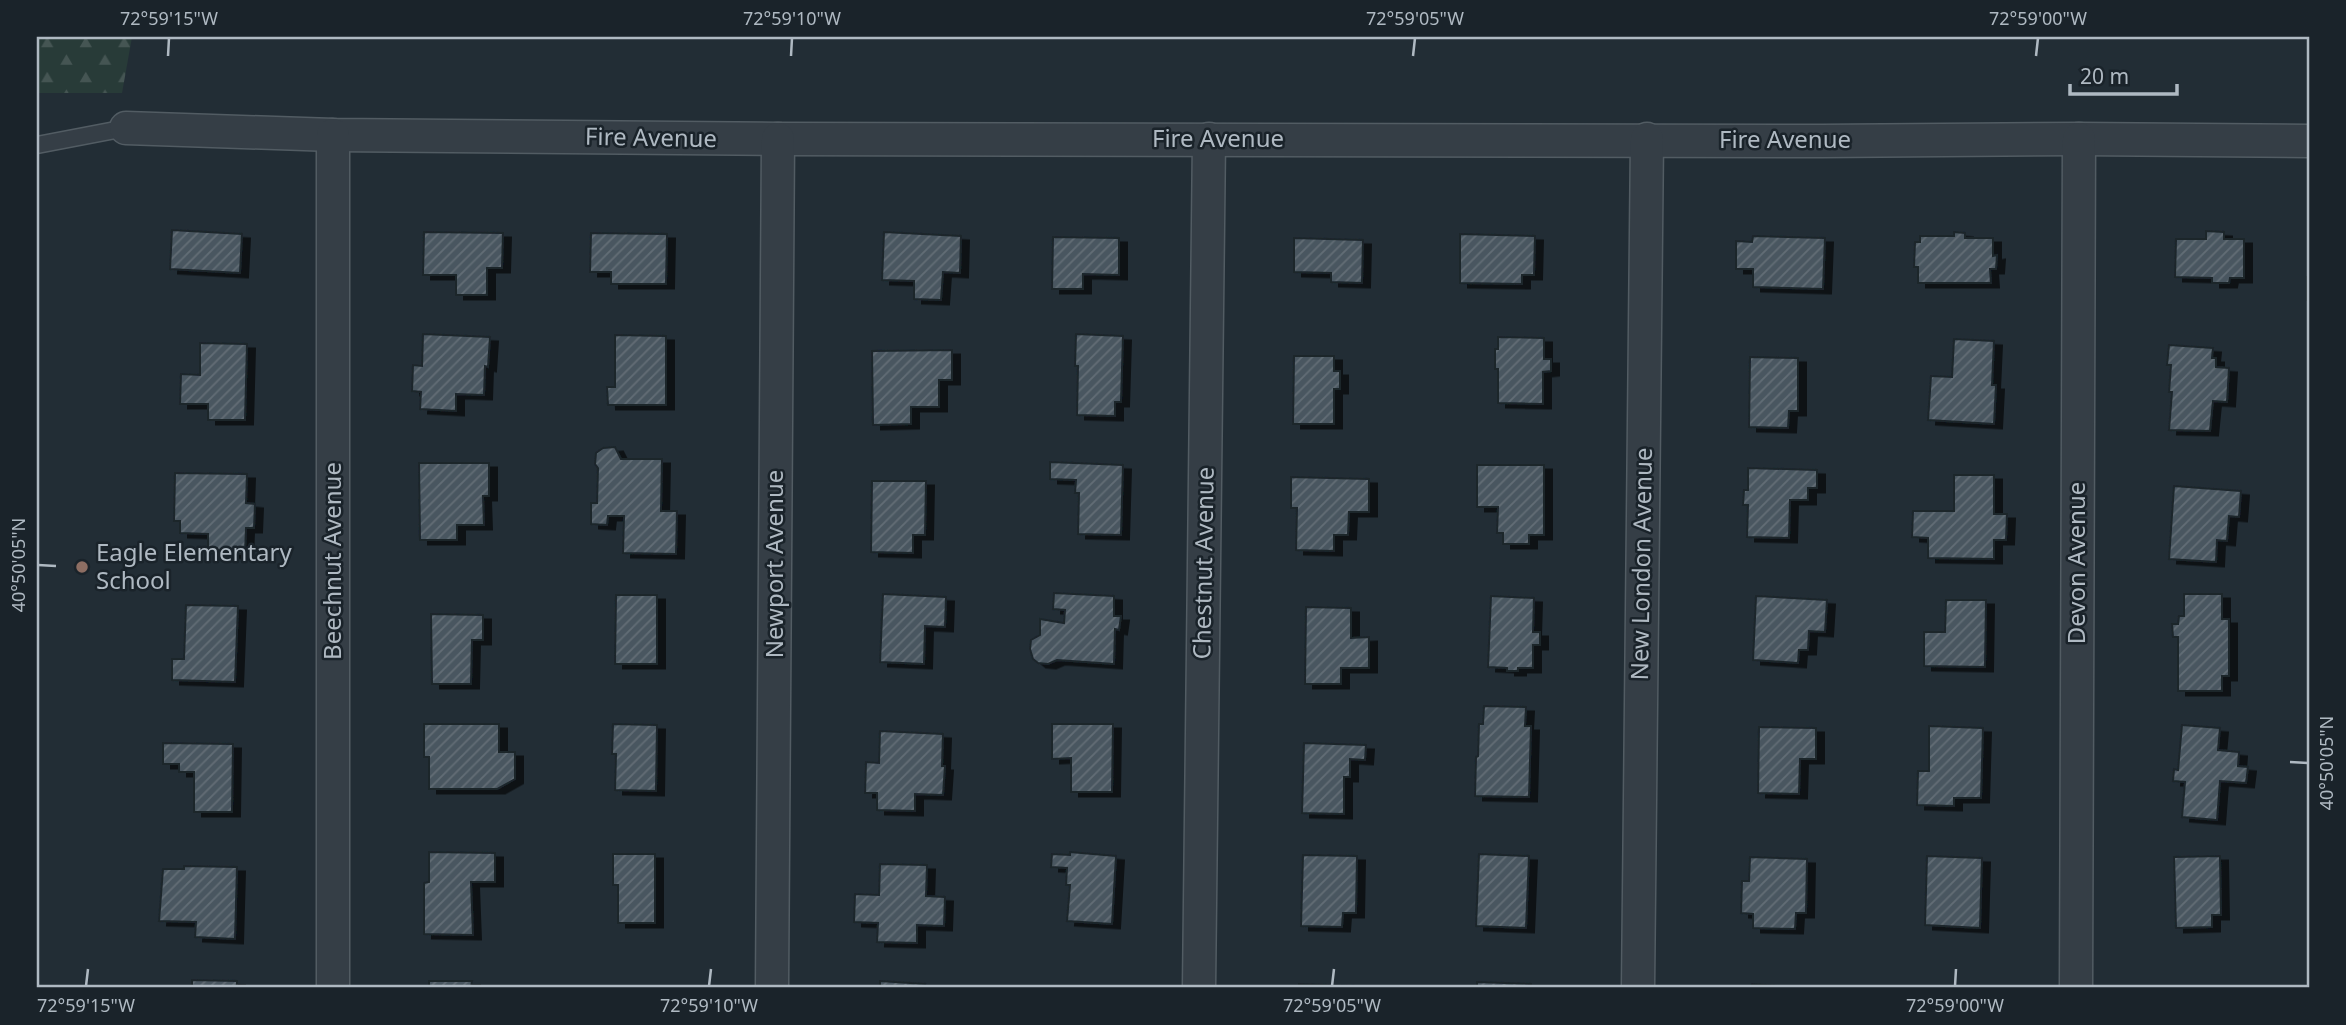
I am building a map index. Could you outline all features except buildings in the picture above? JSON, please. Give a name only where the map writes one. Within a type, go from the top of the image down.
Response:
[{"type":"street","name":"Fire Avenue","points":[[126,128],[333,135],[778,139],[2309,141]]},
{"type":"street","name":"Beechnut Avenue","points":[[333,135],[333,988]]},
{"type":"street","name":"Newport Avenue","points":[[772,988],[778,139]]},
{"type":"street","name":"Chestnut Avenue","points":[[1199,988],[1209,139]]},
{"type":"street","name":"New London Avenue","points":[[1638,988],[1647,139]]},
{"type":"street","name":"Devon Avenue","points":[[2076,988],[2079,139]]},
{"type":"lane","points":[[37,145],[126,128]]},
{"type":"green space","points":[[37,37],[132,37],[122,93],[37,93]]},
{"type":"place","name":"Eagle Elementary School","points":[[82,567]]}]
